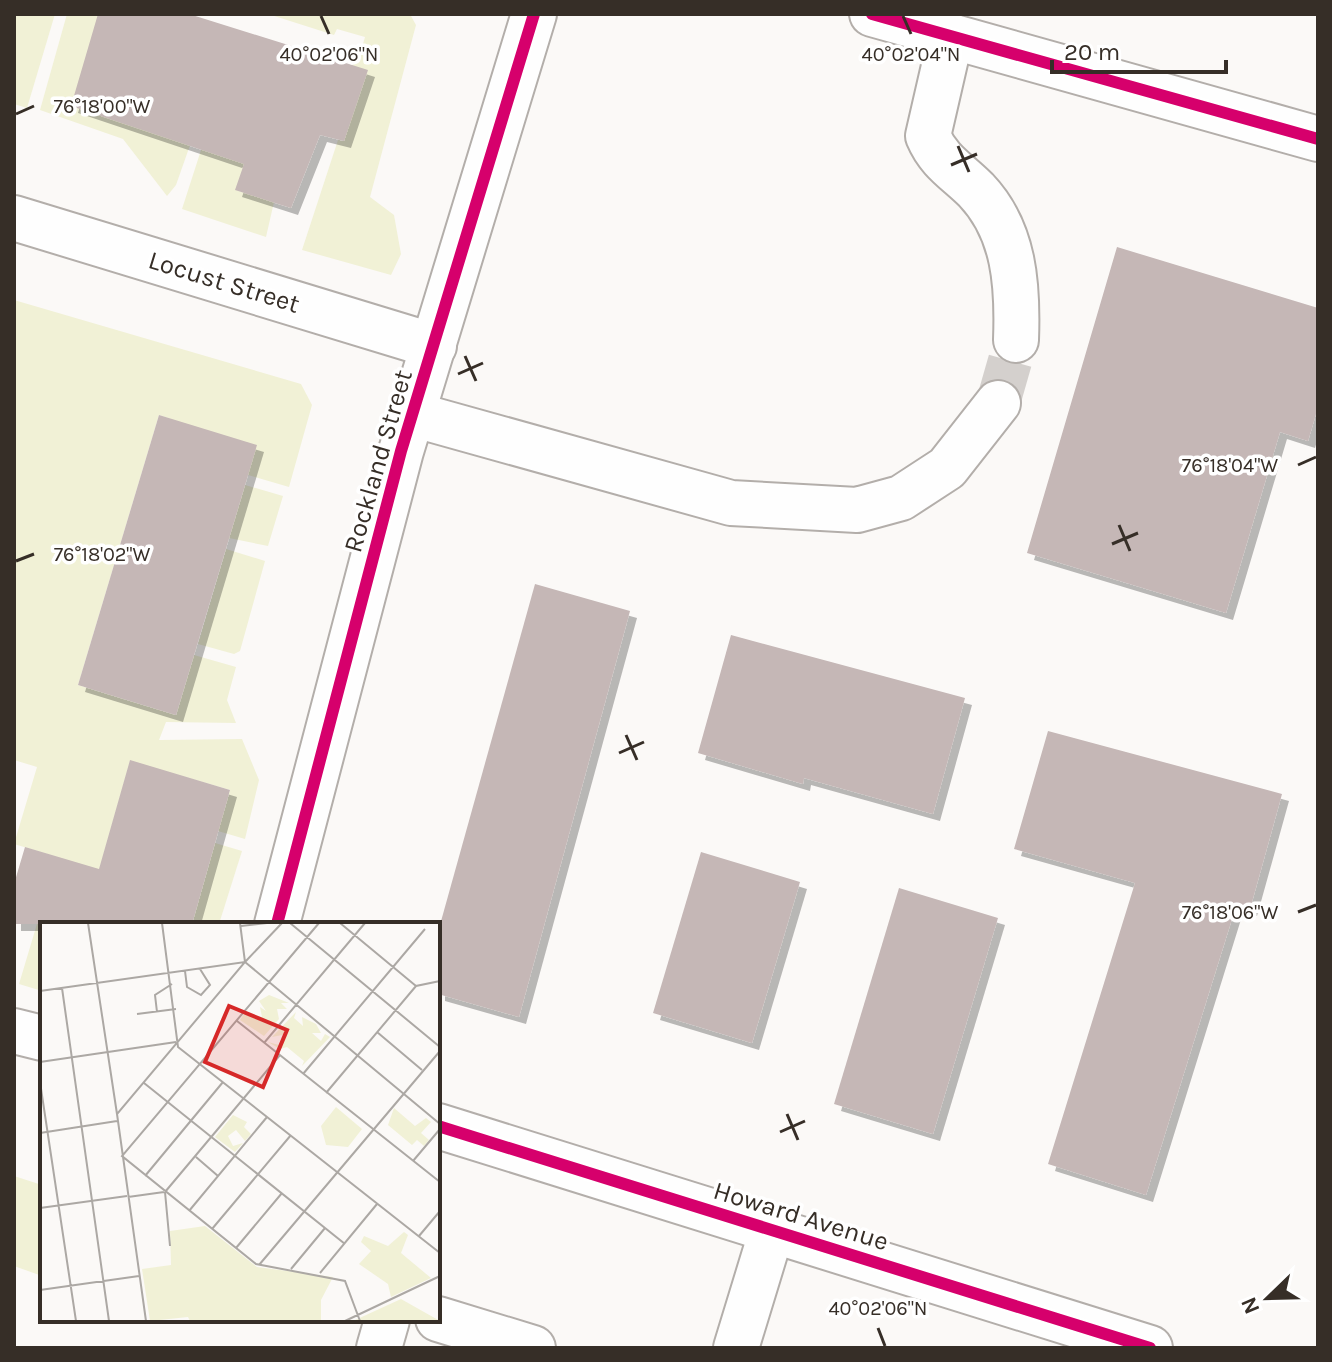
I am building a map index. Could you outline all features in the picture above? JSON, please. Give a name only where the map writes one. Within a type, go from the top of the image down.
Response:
[{"type":"street","name":"Rockland Street","points":[[278,922],[412,414],[534,14]]},
{"type":"street","points":[[872,14],[1318,139]]},
{"type":"street","points":[[951,36],[928,136],[943,163],[992,207],[1011,251],[1018,297],[1016,340]]},
{"type":"street","name":"Locust Street","points":[[14,218],[434,346]]},
{"type":"street","points":[[412,414],[731,503],[857,510],[901,498],[947,468],[998,403]]},
{"type":"street","points":[[14,1031],[40,1038]]},
{"type":"street","name":"Howard Avenue","points":[[440,1127],[1150,1348]]},
{"type":"street","points":[[736,1348],[772,1230]]},
{"type":"street","points":[[440,1320],[533,1348]]},
{"type":"street","points":[[379,1348],[386,1322]]},
{"type":"green space","points":[[14,14],[55,14],[27,108],[14,104]]},
{"type":"green space","points":[[67,14],[98,14],[195,131],[176,185],[167,196],[123,139],[40,110]]},
{"type":"green space","points":[[268,14],[404,14],[411,16],[416,25],[370,197],[394,215],[401,254],[391,275],[302,250],[338,140],[344,141],[352,65],[358,61],[365,37],[337,29],[334,35]]},
{"type":"green space","points":[[202,147],[245,162],[236,190],[274,202],[266,237],[182,209]]},
{"type":"green space","points":[[14,300],[301,384],[312,405],[289,487],[248,475],[171,419],[159,415],[78,685],[176,715],[194,655],[236,667],[227,700],[236,723],[166,722],[159,740],[242,739],[259,780],[245,839],[218,831],[230,790],[130,761],[85,922],[40,922],[40,990],[19,984],[57,857],[14,844],[37,767],[14,760]]},
{"type":"green space","points":[[245,485],[283,496],[268,546],[229,538]]},
{"type":"green space","points":[[226,549],[265,561],[240,651],[234,654],[198,644]]},
{"type":"green space","points":[[215,843],[242,851],[220,922],[193,922]]},
{"type":"green space","points":[[14,1176],[40,1184],[40,1275],[14,1266]]},
{"type":"building","points":[[98,14],[189,14],[368,70],[344,141],[320,135],[291,208],[235,190],[244,164],[71,106]]},
{"type":"building","points":[[1117,247],[1318,308],[1318,407],[1308,441],[1280,432],[1226,613],[1027,553]]},
{"type":"building","points":[[159,415],[257,445],[176,715],[78,685]]},
{"type":"building","points":[[535,584],[630,611],[519,1017],[440,995],[440,925]]},
{"type":"building","points":[[731,635],[965,698],[933,814],[804,778],[803,784],[698,753]]},
{"type":"building","points":[[1048,731],[1282,794],[1250,909],[1236,906],[1146,1195],[1048,1164],[1135,883],[1014,849]]},
{"type":"building","points":[[130,760],[230,790],[193,922],[14,924],[14,884],[25,847],[99,869]]},
{"type":"building","points":[[701,852],[800,882],[752,1043],[653,1013]]},
{"type":"building","points":[[899,888],[998,918],[933,1134],[834,1104]]},
{"type":"tunnel","points":[[998,403],[1016,340]]},
{"type":"cycle path","points":[[278,922],[401,451],[534,14]]},
{"type":"cycle path","points":[[872,14],[1318,139]]},
{"type":"cycle path","points":[[440,1127],[1150,1348]]}]
